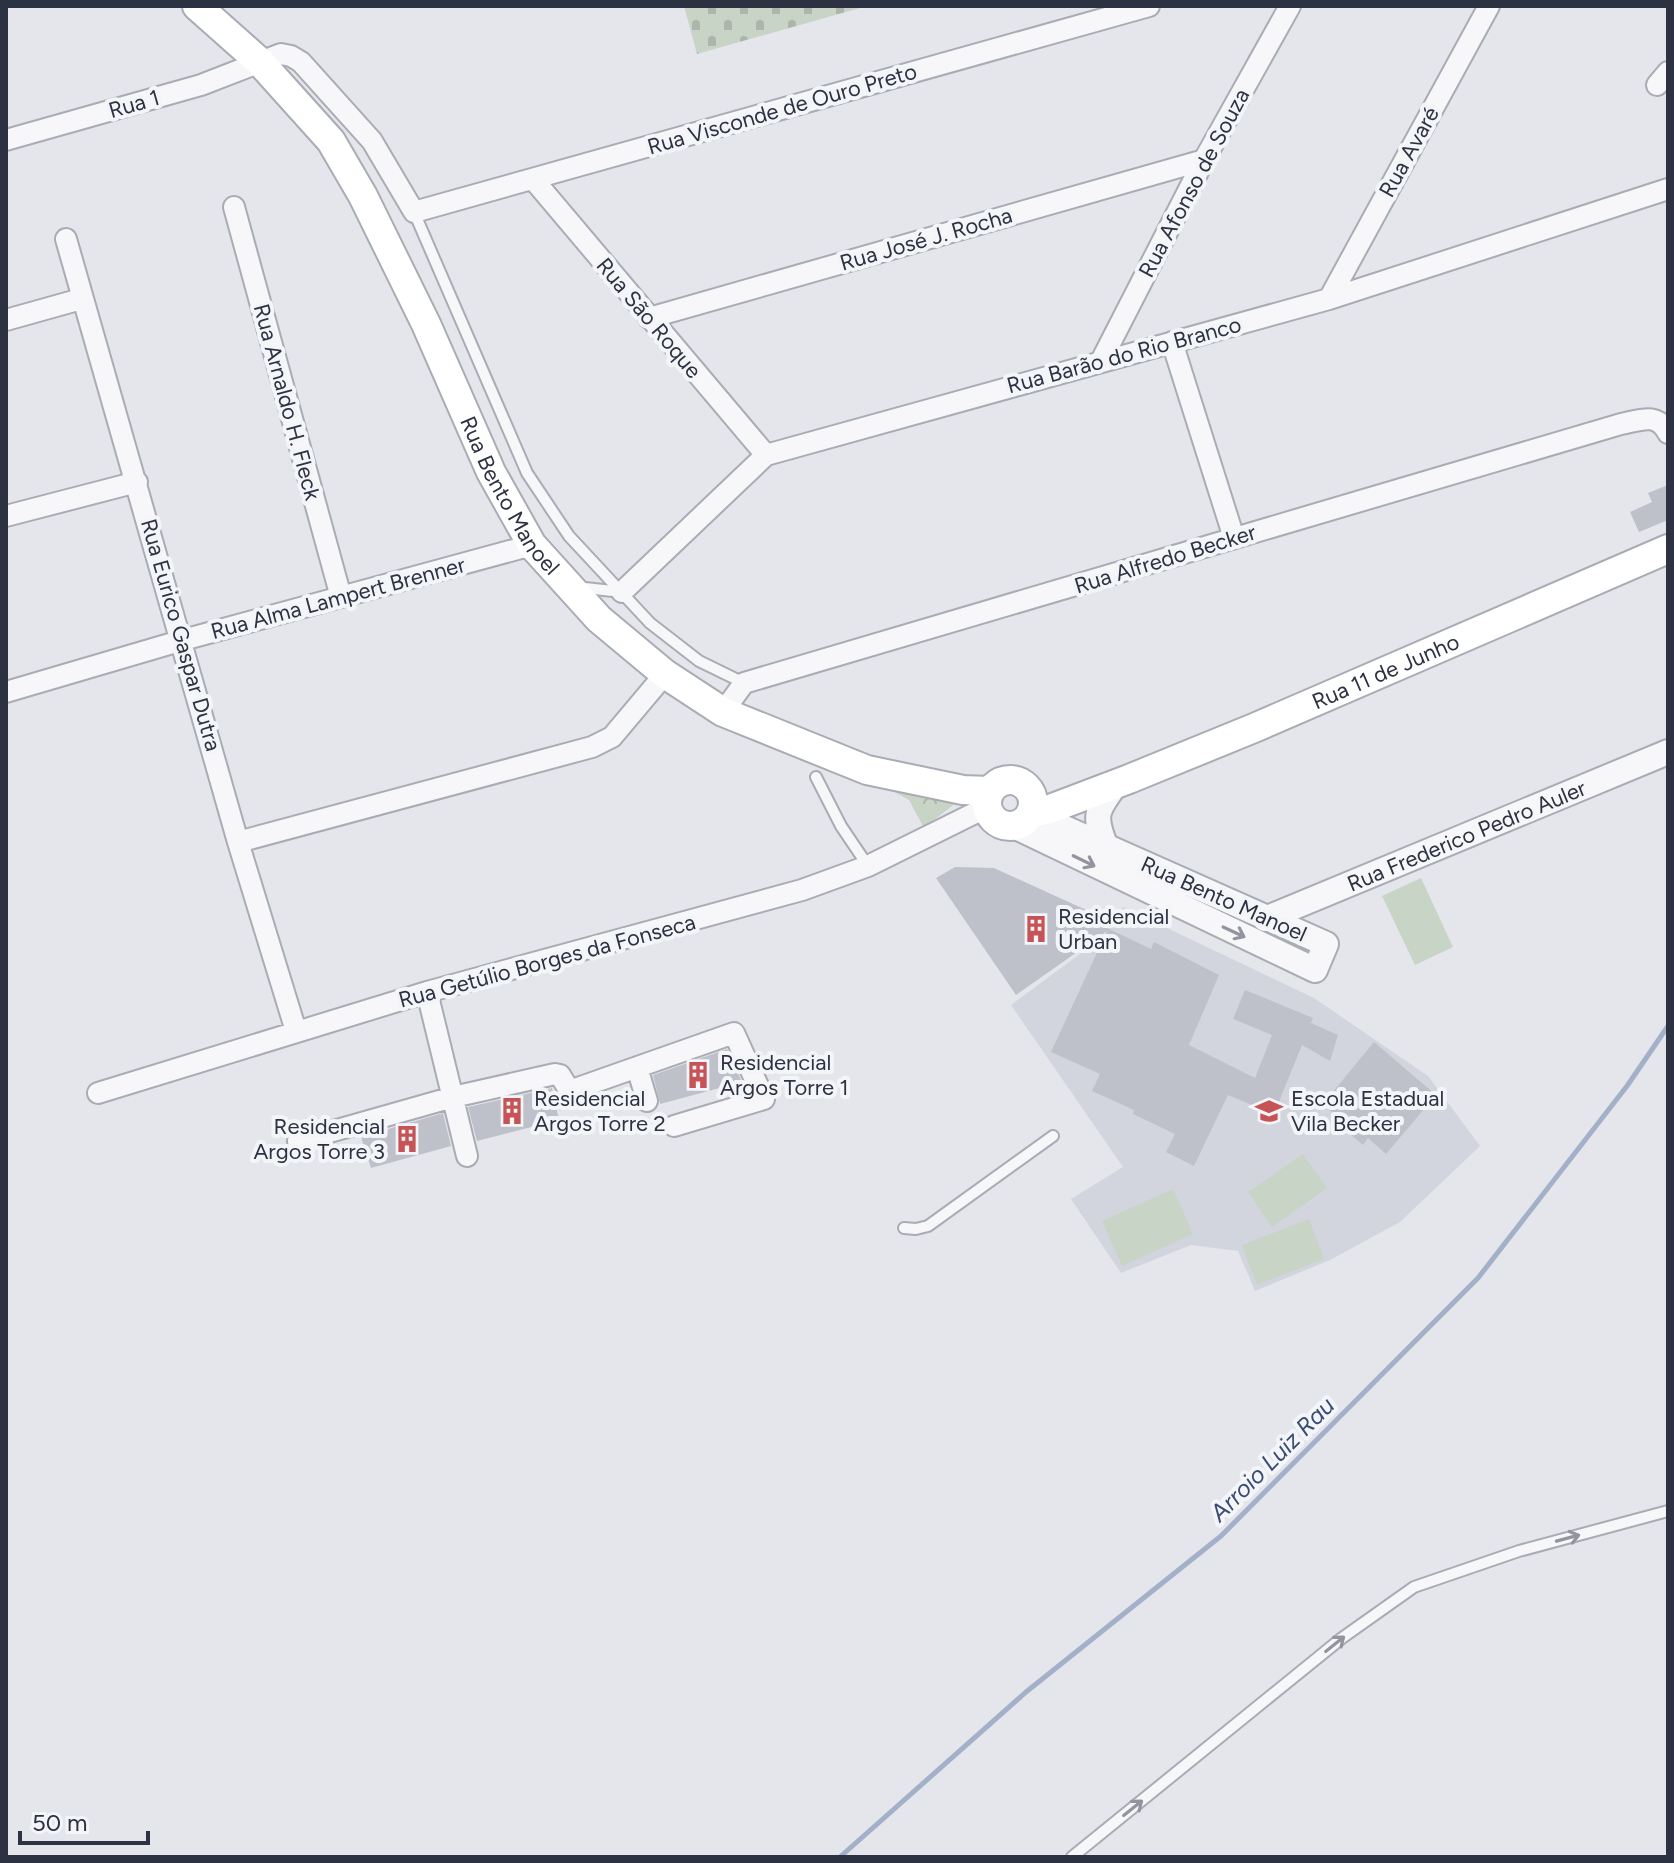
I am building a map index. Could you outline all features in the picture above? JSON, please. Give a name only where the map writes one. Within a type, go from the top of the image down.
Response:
[{"type":"main road","name":"Rua Bento Manoel","points":[[197,6],[260,62],[331,141],[363,196],[426,324],[491,472],[532,545],[599,619],[665,674],[723,712],[867,770],[963,790],[988,799]]},
{"type":"main road","name":"Rua 11 de Junho","points":[[1026,811],[1050,809],[1254,728],[1668,549]]},
{"type":"main road","points":[[1009,779],[1024,784],[1026,811],[1000,824],[993,820],[988,799],[994,785],[1009,779]]},
{"type":"street","name":"Rua Visconde de Ouro Preto","points":[[414,212],[1149,6]]},
{"type":"street","name":"Rua Afonso de Souza","points":[[1101,361],[1204,160],[1290,6]]},
{"type":"street","name":"Rua Avaré","points":[[1329,299],[1489,6]]},
{"type":"street","name":"Rua 1","points":[[6,140],[201,85],[281,54],[301,62],[372,141],[414,212]]},
{"type":"street","name":"Rua José J. Rocha","points":[[649,318],[1204,160]]},
{"type":"street","name":"Rua São Roque","points":[[533,179],[766,455]]},
{"type":"street","name":"Rua Barão do Rio Branco","points":[[622,592],[766,455],[1329,299],[1668,189]]},
{"type":"street","name":"Rua Arnaldo H. Fleck","points":[[234,207],[341,597]]},
{"type":"street","name":"Rua Eurico Gaspar Dutra","points":[[66,239],[81,299],[183,640],[238,842],[296,1031]]},
{"type":"street","points":[[6,320],[81,299]]},
{"type":"street","points":[[1172,342],[1234,538]]},
{"type":"street","name":"Rua Alfredo Becker","points":[[744,683],[1621,424],[1652,417],[1663,423],[1668,433]]},
{"type":"street","points":[[6,516],[137,482]]},
{"type":"street","name":"Rua Alma Lampert Brenner","points":[[6,692],[183,640],[532,545]]},
{"type":"street","points":[[238,842],[592,747],[612,737],[665,674]]},
{"type":"street","points":[[723,712],[744,683]]},
{"type":"street","name":"Rua Frederico Pedro Auler","points":[[1265,919],[1668,752]]},
{"type":"street","points":[[1106,847],[1100,832],[1099,806],[1108,787]]},
{"type":"street","name":"Rua Getúlio Borges da Fonseca","points":[[98,1093],[427,992],[802,890],[868,866],[988,799]]},
{"type":"street","name":"Rua Bento Manoel","points":[[1026,811],[1326,944],[1315,970],[1163,899],[1026,811]]},
{"type":"street","points":[[427,992],[467,1156]]},
{"type":"street","points":[[298,1141],[453,1097],[555,1074],[560,1075],[569,1090],[734,1033],[764,1099],[674,1126]]},
{"type":"street","points":[[637,1067],[647,1101]]},
{"type":"lane","points":[[414,212],[527,473],[569,536],[650,623],[699,661],[744,683]]},
{"type":"lane","points":[[569,586],[622,592]]},
{"type":"lane","points":[[816,777],[841,826],[868,866]]},
{"type":"lane","points":[[904,1228],[928,1226],[1053,1136]]},
{"type":"lane","points":[[1072,1857],[1342,1638],[1414,1587],[1519,1551],[1668,1511]]},
{"type":"shaded area","name":"Escola Estadual Vila Becker","points":[[1123,907],[1314,998],[1428,1076],[1480,1146],[1400,1222],[1330,1260],[1255,1291],[1238,1251],[1191,1245],[1121,1273],[1071,1199],[1123,1167],[1011,1005],[1103,937]]},
{"type":"green space","points":[[684,6],[867,6],[697,54]]},
{"type":"green space","points":[[882,785],[962,798],[924,828],[909,800]]},
{"type":"green space","points":[[1421,878],[1453,947],[1415,965],[1382,896]]},
{"type":"green space","points":[[1303,1154],[1327,1188],[1272,1227],[1248,1192]]},
{"type":"green space","points":[[1173,1189],[1193,1234],[1122,1266],[1102,1221]]},
{"type":"green space","points":[[1309,1219],[1324,1259],[1257,1285],[1242,1245]]},
{"type":"building","points":[[1668,485],[1668,520],[1639,532],[1630,512],[1652,502],[1648,493]]},
{"type":"building","points":[[955,867],[994,868],[1106,919],[1103,926],[1151,949],[1154,942],[1219,975],[1189,1045],[1255,1078],[1272,1035],[1233,1019],[1245,990],[1313,1018],[1311,1023],[1338,1035],[1330,1061],[1302,1045],[1274,1114],[1228,1095],[1194,1166],[1166,1152],[1175,1134],[1133,1114],[1134,1110],[1092,1091],[1100,1074],[1051,1052],[1107,931],[1016,995],[936,878]]},
{"type":"building","points":[[1374,1042],[1436,1095],[1386,1154],[1368,1138],[1363,1145],[1330,1117],[1333,1113],[1323,1104]]},
{"type":"building","name":"Residencial Argos Torre 1","points":[[727,1049],[742,1082],[660,1104],[653,1075]]},
{"type":"building","name":"Residencial Argos Torre 2","points":[[552,1088],[559,1120],[477,1141],[468,1107]]},
{"type":"building","name":"Residencial Argos Torre 3","points":[[443,1113],[451,1146],[371,1168],[361,1137]]},
{"type":"waterway","name":"Arroio Luiz Rau","points":[[840,1857],[1026,1692],[1221,1536],[1478,1278],[1627,1086],[1668,1026]]},
{"type":"place","name":"Residencial Urban","points":[[1036,929]]},
{"type":"place","name":"Residencial Argos Torre 1","points":[[698,1075]]},
{"type":"place","name":"Residencial Argos Torre 2","points":[[512,1111]]},
{"type":"place","name":"Escola Estadual Vila Becker","points":[[1269,1111]]},
{"type":"place","name":"Residencial Argos Torre 3","points":[[407,1139]]}]
